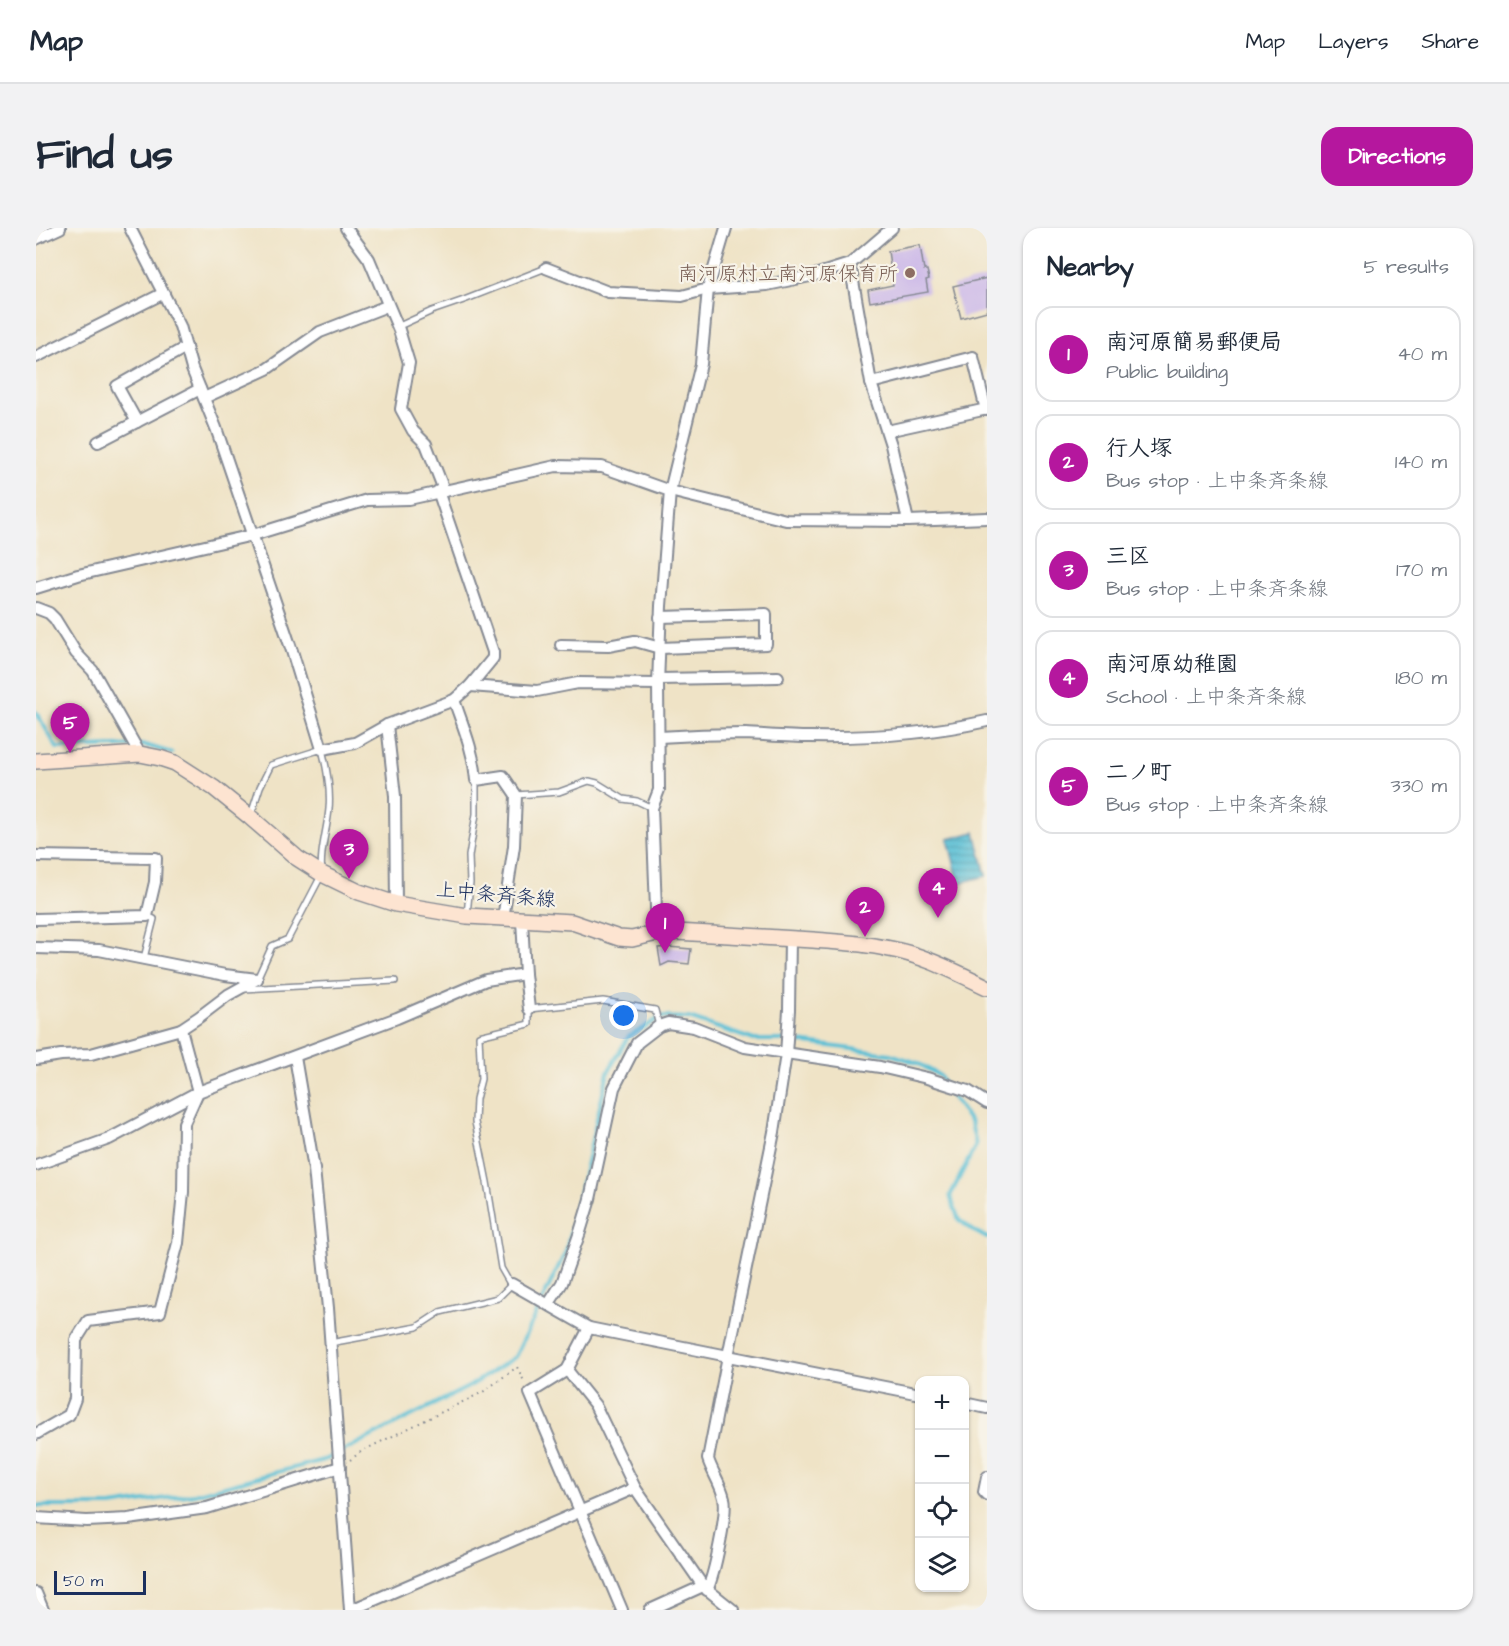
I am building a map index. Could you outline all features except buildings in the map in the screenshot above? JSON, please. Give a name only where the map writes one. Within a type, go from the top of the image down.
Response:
[{"type":"main road","name":"上中条斉条線","points":[[36,760],[140,754],[175,763],[207,783],[297,858],[322,874],[359,892],[396,904],[467,916],[572,922],[619,938],[632,939],[657,933],[676,932],[858,944],[912,955],[943,966],[987,987]]},
{"type":"street","points":[[36,239],[60,228]]},
{"type":"street","points":[[130,228],[180,326],[192,369],[216,428],[292,651],[322,749],[355,743],[387,725],[454,700],[470,686],[493,658],[426,444],[413,431],[401,409],[409,363],[397,327],[369,259],[346,228]]},
{"type":"street","points":[[657,933],[652,808],[660,790],[658,682],[660,616],[670,491],[701,364],[708,289],[726,228]]},
{"type":"street","points":[[546,268],[608,292],[682,296],[708,289],[767,285],[815,275],[850,264],[892,228]]},
{"type":"street","points":[[850,264],[871,383],[891,445],[908,521]]},
{"type":"street","points":[[36,357],[164,293]]},
{"type":"street","points":[[98,442],[136,422],[267,369],[320,332],[387,306]]},
{"type":"street","points":[[136,422],[117,386],[186,347]]},
{"type":"street","points":[[871,383],[973,357],[986,410],[887,431]]},
{"type":"street","points":[[36,588],[78,574],[253,535],[367,500],[409,499],[556,466],[602,467],[670,491],[786,520],[908,521],[987,518]]},
{"type":"street","points":[[36,608],[55,619],[76,652],[93,671],[140,754]]},
{"type":"street","points":[[561,645],[608,646],[635,641],[660,648],[766,644],[766,614],[660,616]]},
{"type":"street","points":[[470,686],[537,691],[578,683],[778,677]]},
{"type":"street","points":[[454,700],[469,742],[476,780],[503,776],[516,795],[514,846],[503,919]]},
{"type":"street","points":[[659,737],[701,734],[808,737],[882,736],[953,729],[987,721]]},
{"type":"street","points":[[387,725],[395,796],[396,904]]},
{"type":"street","points":[[36,856],[156,858],[155,882],[147,916],[36,919]]},
{"type":"street","points":[[522,920],[529,1009]]},
{"type":"street","points":[[650,1610],[705,1588],[711,1581],[723,1522],[725,1499],[708,1458],[774,1132],[786,1054],[790,939]]},
{"type":"street","points":[[36,948],[99,950],[225,975],[257,979]]},
{"type":"street","points":[[36,1165],[109,1139],[198,1092],[397,1018],[486,980],[525,974]]},
{"type":"street","points":[[36,1059],[91,1054],[181,1029],[228,995],[257,979]]},
{"type":"street","points":[[548,1305],[562,1283],[580,1233],[614,1088],[638,1044],[659,1026],[668,1023],[694,1028],[745,1047],[880,1067],[927,1078],[968,1091],[987,1103]]},
{"type":"street","points":[[36,1434],[69,1415],[75,1399],[76,1340],[88,1321],[160,1312],[178,1244],[183,1192],[184,1123],[198,1092],[181,1029]]},
{"type":"street","points":[[295,1057],[314,1169],[351,1610],[635,1488]]},
{"type":"street","points":[[512,1284],[589,1328],[915,1393]]},
{"type":"street","points":[[589,1328],[567,1370],[530,1393],[622,1610]]},
{"type":"street","points":[[567,1370],[595,1405],[635,1488],[705,1588],[733,1610]]},
{"type":"street","points":[[969,1404],[987,1408]]},
{"type":"street","points":[[36,1518],[118,1520],[207,1508],[340,1467]]},
{"type":"street","points":[[987,1477],[984,1492],[987,1495]]},
{"type":"street","points":[[36,1593],[43,1610]]},
{"type":"lane","points":[[397,327],[432,310],[546,268]]},
{"type":"lane","points":[[250,817],[260,787],[271,765],[322,749],[328,775],[329,807],[321,864],[322,874],[288,939],[272,946],[257,979]]},
{"type":"lane","points":[[467,916],[470,883],[468,856],[476,814],[476,780]]},
{"type":"lane","points":[[516,795],[559,792],[589,781],[597,783],[623,799],[637,801],[652,808]]},
{"type":"lane","points":[[144,958],[154,919],[147,916]]},
{"type":"lane","points":[[239,989],[395,981]]},
{"type":"lane","points":[[330,1343],[417,1327],[440,1312],[498,1298],[512,1284],[501,1268],[475,1122],[476,1100],[481,1078],[479,1036],[529,1024],[529,1009],[603,1001],[655,1010],[659,1026]]},
{"type":"path","points":[[340,1467],[362,1451],[483,1392],[517,1367],[530,1393]]},
{"type":"water","points":[[975,832],[986,876],[959,883],[948,839]]},
{"type":"waterway","points":[[36,712],[57,748],[145,745],[172,753]]},
{"type":"waterway","points":[[36,1506],[111,1506],[194,1494],[327,1459],[470,1386],[515,1357],[566,1251],[608,1072],[628,1037],[661,1017],[689,1018],[754,1040],[784,1040],[890,1054],[918,1063],[940,1076],[943,1081]]},
{"type":"waterway","points":[[946,1088],[971,1123],[976,1145],[950,1196],[959,1220],[987,1238]]},
{"type":"place","name":"南河原村立南河原保育所","points":[[910,273]]},
{"type":"place","name":"二ノ町","points":[[70,753]]},
{"type":"place","name":"三区","points":[[349,879]]},
{"type":"place","name":"南河原幼稚園","points":[[938,918]]},
{"type":"place","name":"行人塚","points":[[865,937]]},
{"type":"place","name":"南河原簡易郵便局","points":[[665,953]]}]
